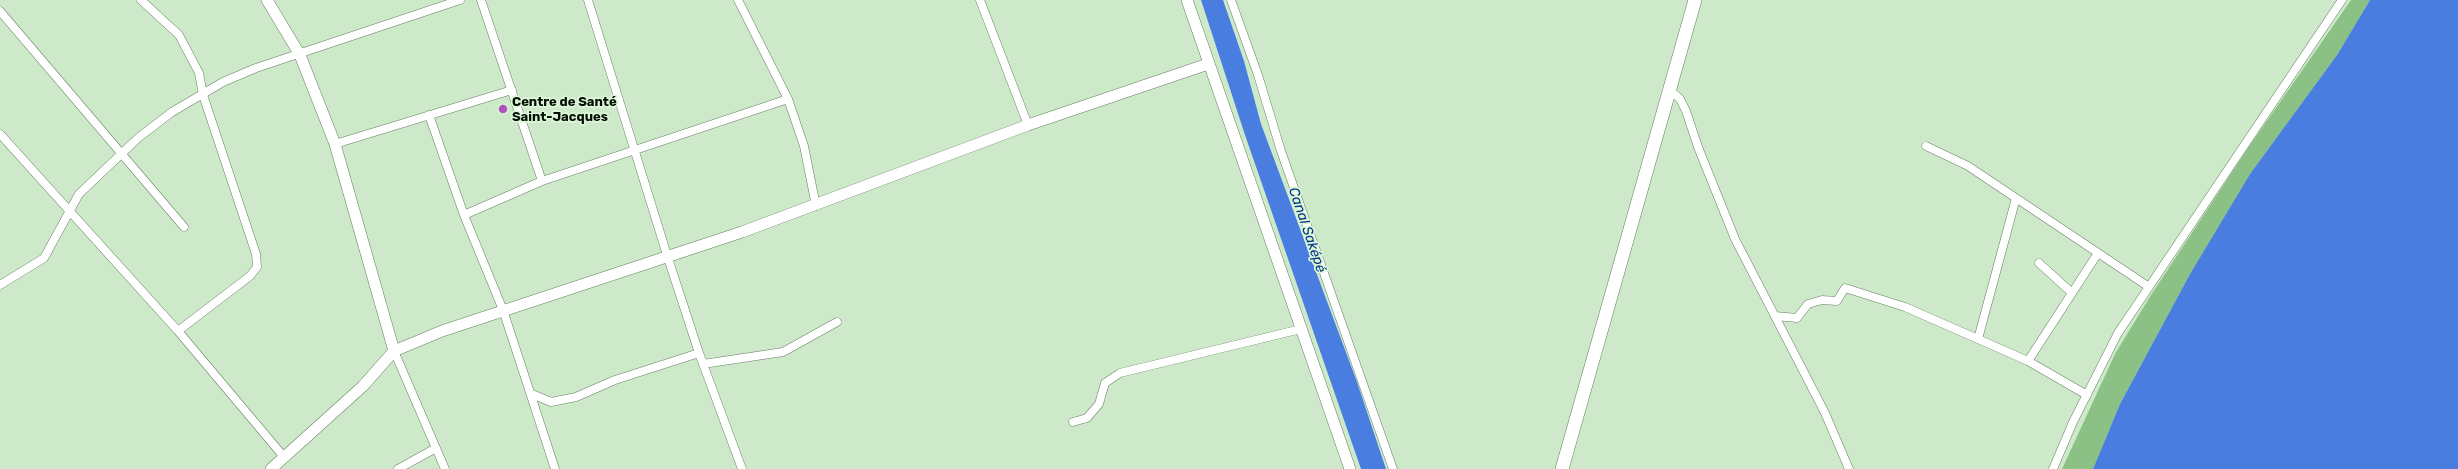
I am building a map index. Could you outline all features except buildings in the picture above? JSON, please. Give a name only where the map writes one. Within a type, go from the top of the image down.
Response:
[{"type":"main road","points":[[1562,469],[1695,0]]},
{"type":"street","points":[[141,0],[179,35],[199,73],[203,95],[256,254],[257,267],[250,276],[178,331]]},
{"type":"street","points":[[267,0],[300,55],[335,144],[394,351],[445,469]]},
{"type":"street","points":[[0,285],[44,258],[68,211],[79,194],[138,138],[172,112],[256,68],[300,55],[460,0]]},
{"type":"street","points":[[481,0],[542,181]]},
{"type":"street","points":[[588,0],[667,255],[703,364],[742,469]]},
{"type":"street","points":[[738,0],[788,99],[804,146],[816,206]]},
{"type":"street","points":[[980,0],[1028,125]]},
{"type":"street","points":[[1187,0],[1350,469]]},
{"type":"street","points":[[1231,0],[1258,75],[1281,151],[1392,469]]},
{"type":"street","points":[[2053,469],[2087,395],[2118,333],[2342,0]]},
{"type":"street","points":[[0,11],[184,227]]},
{"type":"street","points":[[271,469],[363,386],[394,351],[442,331],[503,310],[816,206],[1028,125],[1208,64]]},
{"type":"street","points":[[335,144],[512,90]]},
{"type":"street","points":[[1670,90],[1680,99],[1686,111],[1698,147],[1735,239],[1825,413],[1849,469]]},
{"type":"street","points":[[464,215],[542,181],[634,149],[788,99]]},
{"type":"street","points":[[429,115],[464,215],[503,310],[532,394],[555,469]]},
{"type":"street","points":[[0,134],[178,331],[284,457]]},
{"type":"street","points":[[1926,146],[1968,166],[2149,287]]},
{"type":"street","points":[[1978,338],[2016,198]]},
{"type":"street","points":[[2028,361],[2098,254]]},
{"type":"street","points":[[2039,263],[2072,293]]},
{"type":"street","points":[[1775,316],[1797,318],[1808,304],[1822,300],[1837,301],[1845,288],[1905,307],[1978,338],[2028,361],[2087,395]]},
{"type":"street","points":[[703,364],[783,352],[837,322]]},
{"type":"street","points":[[1073,422],[1087,418],[1099,404],[1105,383],[1120,373],[1301,329]]},
{"type":"street","points":[[532,394],[551,402],[576,397],[615,380],[699,352]]},
{"type":"street","points":[[398,469],[436,448]]},
{"type":"green space","points":[[2351,0],[2370,0],[2337,55],[2250,174],[2190,274],[2120,404],[2093,469],[2062,469],[2115,354],[2151,295],[2246,151]]},
{"type":"water","points":[[1201,0],[1223,0],[1244,61],[1261,124],[1357,382],[1386,469],[1361,469],[1245,135]]},
{"type":"water","points":[[2370,0],[2458,0],[2458,469],[2093,469],[2120,404],[2190,274],[2250,174],[2337,55]]},
{"type":"place","name":"Centre de Santé Saint-Jacques","points":[[503,109]]},
{"type":"water label","name":"Canal Saképé","points":[[1307,230]]}]
